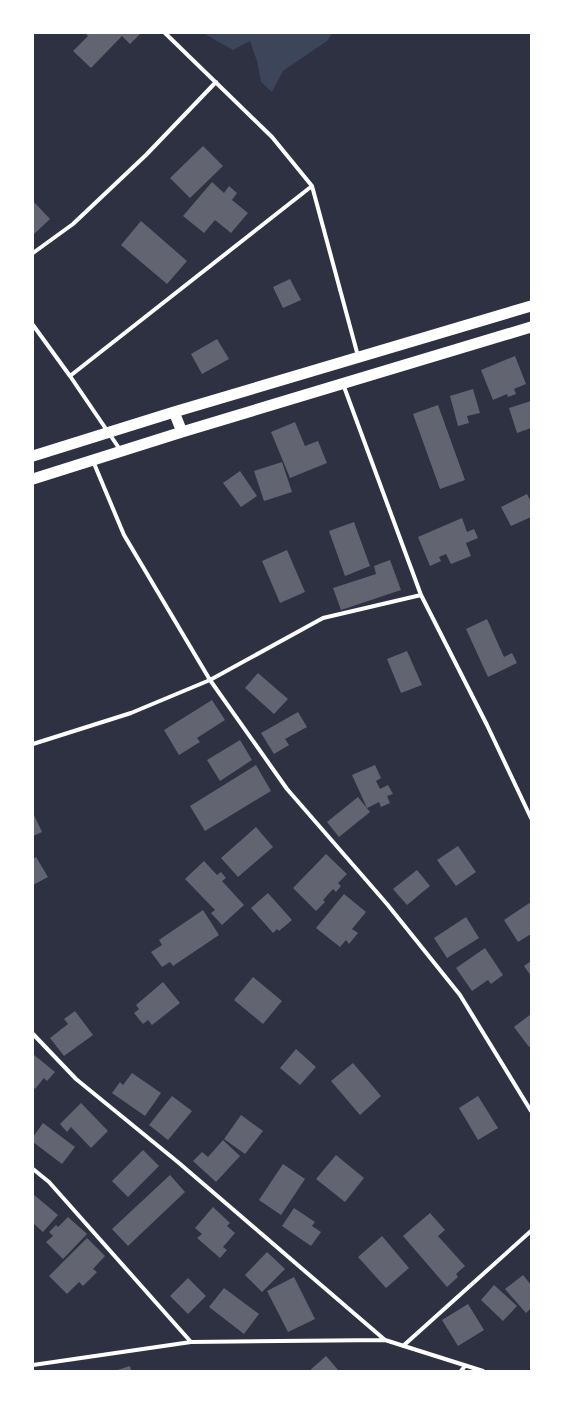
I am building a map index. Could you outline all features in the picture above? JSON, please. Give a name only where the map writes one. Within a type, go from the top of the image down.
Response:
[{"type":"highway","points":[[33,456],[174,412],[531,306]]},
{"type":"highway","points":[[33,479],[182,432],[531,327]]},
{"type":"highway","points":[[174,412],[182,432]]},
{"type":"street","points":[[164,33],[272,137],[312,186],[358,358]]},
{"type":"street","points":[[33,253],[73,224],[146,155],[216,82]]},
{"type":"street","points":[[70,376],[312,186]]},
{"type":"street","points":[[33,325],[121,451]]},
{"type":"street","points":[[343,384],[421,595],[487,725],[531,818]]},
{"type":"street","points":[[93,460],[124,535],[210,680],[287,789],[387,904],[460,995],[531,1111]]},
{"type":"street","points":[[33,744],[131,714],[210,680],[323,618],[421,595]]},
{"type":"street","points":[[33,1034],[76,1078],[179,1163],[385,1340]]},
{"type":"street","points":[[33,1169],[49,1182],[191,1342]]},
{"type":"street","points":[[403,1346],[531,1231]]},
{"type":"street","points":[[33,1365],[191,1342],[385,1340],[483,1371]]},
{"type":"street","points":[[461,1371],[465,1366]]},
{"type":"shaded area","points":[[203,33],[332,34],[327,41],[283,71],[272,92],[261,82],[257,61],[250,41],[233,50]]},
{"type":"building","points":[[85,33],[141,33],[130,44],[122,36],[91,68],[73,51],[88,36]]},
{"type":"building","points":[[203,146],[223,166],[190,198],[170,178]]},
{"type":"building","points":[[212,182],[224,193],[229,186],[237,193],[232,200],[248,213],[231,233],[215,220],[204,233],[183,216]]},
{"type":"building","points":[[33,201],[50,219],[33,235]]},
{"type":"building","points":[[141,221],[187,261],[167,284],[121,245]]},
{"type":"building","points":[[290,279],[301,300],[283,308],[273,287]]},
{"type":"building","points":[[217,339],[229,359],[202,374],[191,354]]},
{"type":"building","points":[[515,356],[526,384],[514,389],[516,394],[508,397],[507,394],[493,400],[481,370]]},
{"type":"building","points":[[473,389],[480,413],[467,416],[469,423],[458,426],[450,396]]},
{"type":"building","points":[[531,401],[531,428],[517,433],[509,408]]},
{"type":"building","points":[[438,405],[465,480],[440,489],[413,414]]},
{"type":"building","points":[[295,422],[305,446],[318,441],[327,463],[290,478],[271,432]]},
{"type":"building","points":[[282,462],[292,492],[264,501],[254,471]]},
{"type":"building","points":[[240,471],[257,496],[241,507],[223,483]]},
{"type":"building","points":[[527,494],[531,502],[531,517],[511,526],[501,507]]},
{"type":"building","points":[[462,518],[467,532],[474,529],[478,538],[466,543],[471,556],[451,564],[446,554],[439,557],[441,561],[430,566],[418,537]]},
{"type":"building","points":[[354,522],[370,566],[345,576],[329,531]]},
{"type":"building","points":[[287,550],[305,592],[280,603],[262,561]]},
{"type":"building","points":[[390,560],[401,590],[341,610],[333,588],[376,574],[374,566]]},
{"type":"building","points":[[487,619],[504,657],[512,653],[517,663],[488,677],[466,629]]},
{"type":"building","points":[[407,651],[422,685],[401,693],[387,659]]},
{"type":"building","points":[[258,673],[288,699],[274,714],[245,688]]},
{"type":"building","points":[[212,700],[225,720],[197,738],[200,742],[179,755],[164,730]]},
{"type":"building","points":[[298,712],[307,727],[285,739],[289,745],[274,754],[261,733]]},
{"type":"building","points":[[240,740],[252,760],[220,781],[207,760]]},
{"type":"building","points":[[256,765],[271,791],[205,831],[190,806]]},
{"type":"building","points":[[375,765],[381,778],[376,781],[380,789],[388,785],[393,794],[387,796],[390,803],[381,807],[379,802],[367,808],[352,775]]},
{"type":"building","points":[[358,797],[370,812],[339,837],[327,822]]},
{"type":"building","points":[[33,813],[42,832],[33,836]]},
{"type":"building","points":[[256,827],[273,847],[238,877],[221,858]]},
{"type":"building","points":[[458,846],[476,872],[456,886],[437,860]]},
{"type":"building","points":[[326,854],[347,874],[338,883],[341,886],[336,892],[333,889],[323,900],[325,902],[316,911],[293,888]]},
{"type":"building","points":[[36,857],[48,877],[33,885],[33,859]]},
{"type":"building","points":[[204,861],[217,875],[221,872],[226,878],[222,881],[244,905],[222,925],[211,913],[215,910],[185,879]]},
{"type":"building","points":[[417,870],[430,886],[407,905],[393,889]]},
{"type":"building","points":[[268,893],[292,920],[279,931],[277,929],[273,933],[251,908]]},
{"type":"building","points":[[344,894],[366,912],[352,929],[358,933],[349,944],[346,940],[340,947],[316,928]]},
{"type":"building","points":[[531,902],[531,934],[518,942],[504,920]]},
{"type":"building","points":[[203,910],[219,935],[173,966],[170,962],[162,967],[151,952],[162,945],[159,940]]},
{"type":"building","points":[[466,917],[479,938],[447,958],[434,938]]},
{"type":"building","points":[[485,948],[503,975],[491,984],[488,980],[472,991],[456,968]]},
{"type":"building","points":[[531,961],[531,976],[524,966]]},
{"type":"building","points":[[253,977],[282,1001],[263,1024],[234,1000]]},
{"type":"building","points":[[163,982],[180,1003],[152,1025],[148,1020],[143,1024],[134,1013],[139,1009],[136,1005]]},
{"type":"building","points":[[75,1011],[93,1035],[64,1056],[50,1038],[68,1024],[64,1019]]},
{"type":"building","points":[[531,1014],[531,1045],[529,1047],[514,1027]]},
{"type":"building","points":[[296,1049],[316,1067],[300,1085],[280,1068]]},
{"type":"building","points":[[33,1054],[55,1072],[47,1081],[44,1078],[35,1089],[33,1087]]},
{"type":"building","points":[[353,1063],[381,1096],[360,1115],[331,1081]]},
{"type":"building","points":[[132,1073],[161,1093],[145,1116],[112,1093],[120,1082],[123,1085]]},
{"type":"building","points":[[172,1096],[192,1111],[168,1140],[149,1125]]},
{"type":"building","points":[[478,1096],[498,1128],[478,1140],[459,1108]]},
{"type":"building","points":[[81,1103],[108,1131],[91,1148],[71,1127],[67,1132],[60,1124]]},
{"type":"building","points":[[241,1115],[263,1131],[245,1154],[224,1139]]},
{"type":"building","points":[[43,1123],[75,1147],[62,1164],[33,1142],[33,1137]]},
{"type":"building","points":[[223,1140],[240,1156],[216,1182],[193,1161],[202,1152],[208,1157]]},
{"type":"building","points":[[143,1150],[159,1166],[128,1197],[112,1181]]},
{"type":"building","points":[[336,1155],[364,1178],[345,1202],[316,1179]]},
{"type":"building","points":[[283,1164],[305,1179],[281,1215],[259,1200]]},
{"type":"building","points":[[170,1175],[185,1192],[128,1246],[112,1229]]},
{"type":"building","points":[[33,1194],[58,1215],[43,1232],[33,1223]]},
{"type":"building","points":[[213,1207],[230,1223],[227,1226],[235,1233],[223,1247],[227,1250],[220,1258],[197,1238],[202,1234],[195,1228]]},
{"type":"building","points":[[294,1208],[315,1222],[312,1226],[321,1232],[311,1246],[282,1226]]},
{"type":"building","points":[[430,1213],[445,1230],[438,1236],[465,1266],[456,1274],[458,1277],[447,1287],[403,1236]]},
{"type":"building","points":[[68,1217],[87,1234],[63,1259],[46,1242],[53,1236],[49,1232],[56,1225],[58,1227]]},
{"type":"building","points":[[382,1236],[409,1268],[386,1288],[358,1257]]},
{"type":"building","points":[[87,1238],[105,1256],[93,1269],[97,1272],[83,1286],[79,1282],[67,1294],[49,1276]]},
{"type":"building","points":[[267,1252],[285,1269],[262,1292],[245,1275]]},
{"type":"building","points":[[523,1275],[531,1285],[531,1308],[526,1313],[505,1289]]},
{"type":"building","points":[[294,1277],[315,1319],[288,1332],[267,1291]]},
{"type":"building","points":[[188,1278],[206,1296],[188,1314],[170,1296]]},
{"type":"building","points":[[494,1285],[517,1306],[503,1321],[481,1300]]},
{"type":"building","points":[[224,1288],[259,1314],[244,1334],[209,1307]]},
{"type":"building","points":[[468,1304],[484,1330],[458,1346],[442,1320]]},
{"type":"building","points":[[326,1356],[339,1371],[309,1371]]},
{"type":"building","points":[[130,1366],[131,1371],[114,1371]]}]
